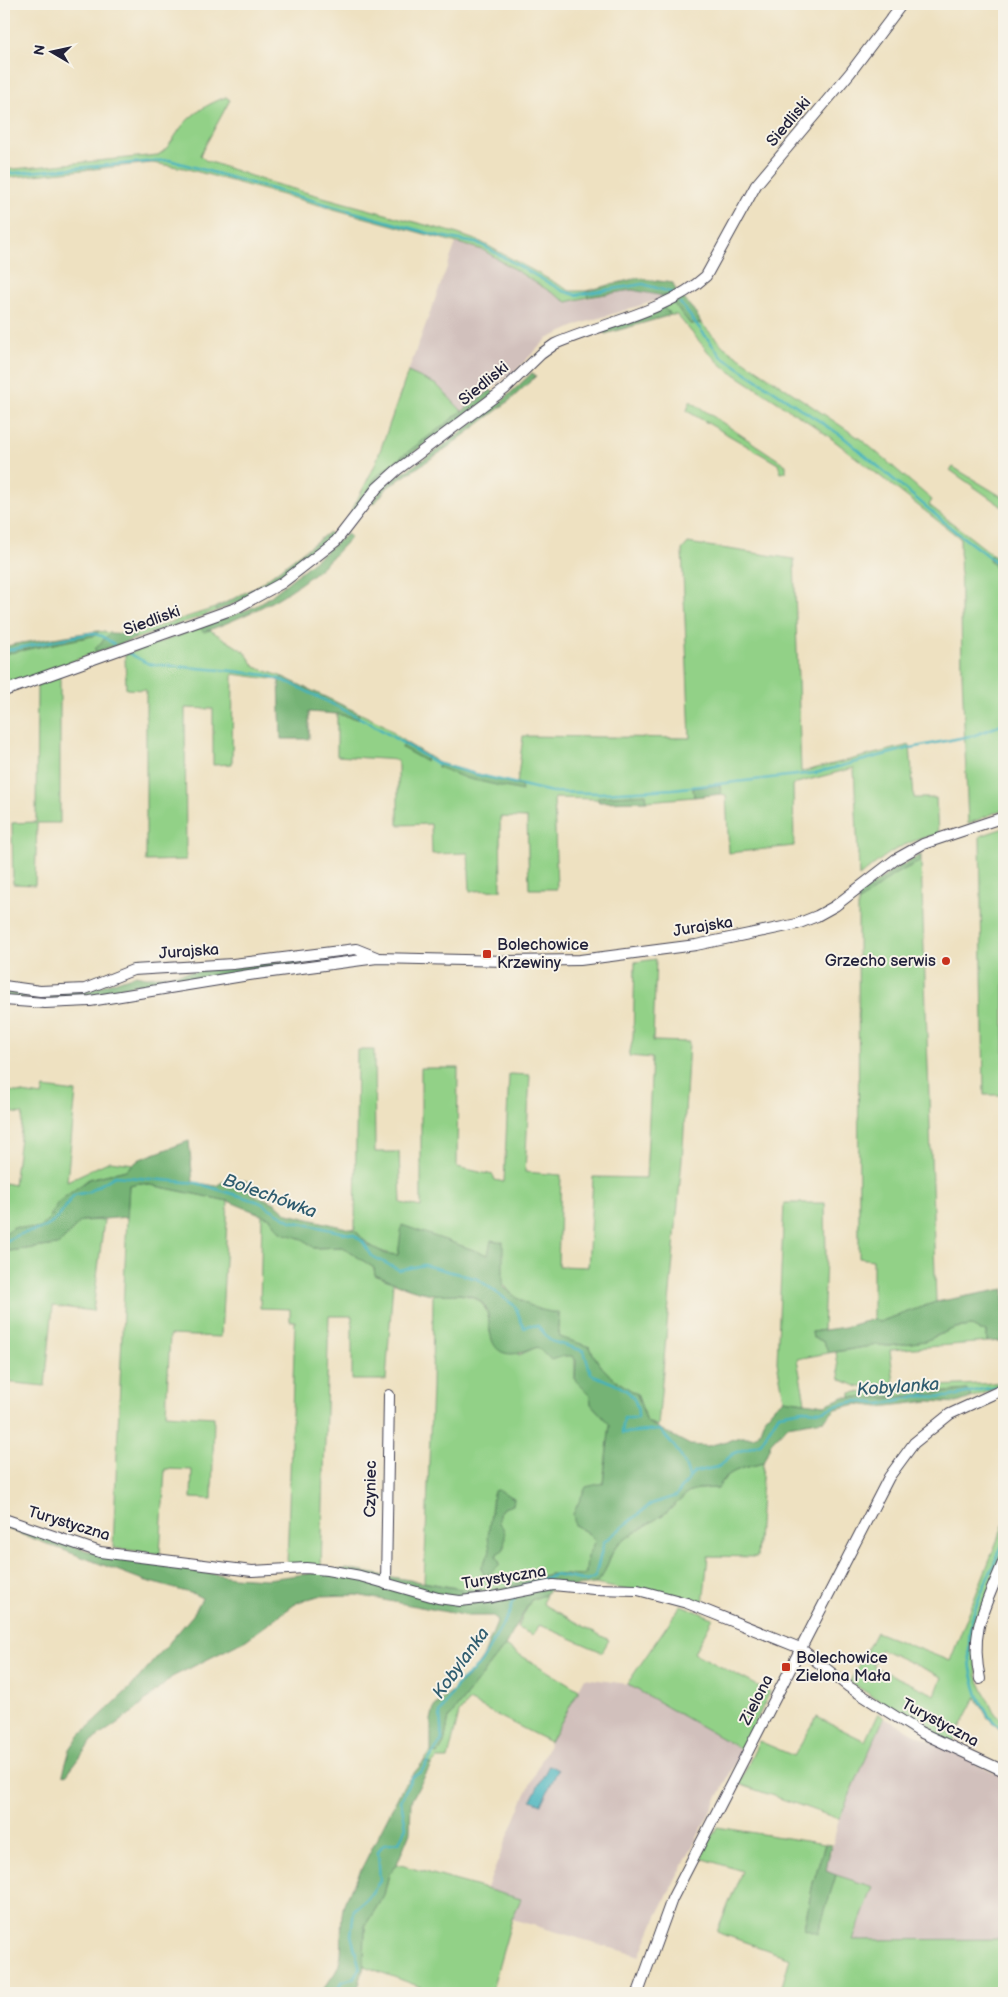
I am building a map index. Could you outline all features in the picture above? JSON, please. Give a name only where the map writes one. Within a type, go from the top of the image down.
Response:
[{"type":"street","name":"Siedliski","points":[[4,692],[236,608],[282,583],[336,541],[377,488],[397,470],[505,389],[548,349],[582,332],[633,314],[694,287],[706,276],[756,185],[850,73],[902,4]]},
{"type":"street","name":"Jurajska","points":[[4,1000],[45,1003],[90,1001],[274,971],[377,958],[507,961],[580,960],[696,945],[797,924],[817,916],[835,906],[896,859],[923,844],[1004,817]]},
{"type":"street","name":"Jurajska","points":[[4,986],[40,991],[85,989],[133,970],[233,964],[356,949],[377,958]]},
{"type":"street","name":"Zielona","points":[[638,1993],[672,1899],[889,1476],[914,1443],[950,1414],[1004,1389]]},
{"type":"street","name":"Czyniec","points":[[386,1584],[389,1395]]},
{"type":"street","name":"Turystyczna","points":[[4,1519],[100,1552],[252,1572],[306,1568],[327,1570],[438,1598],[460,1601],[487,1598],[553,1585],[594,1589],[638,1590],[686,1603],[800,1648],[849,1687],[920,1732],[1004,1770]]},
{"type":"street","points":[[980,1679],[975,1656],[978,1627],[1004,1560]]},
{"type":"shaded area","points":[[456,243],[483,250],[567,302],[632,290],[661,296],[661,299],[580,324],[547,339],[515,371],[462,411],[437,385],[408,372]]},
{"type":"shaded area","points":[[585,1678],[627,1684],[742,1750],[657,1916],[640,1956],[512,1919],[520,1899],[486,1890],[523,1800],[550,1742]]},
{"type":"shaded area","points":[[884,1718],[1004,1778],[1004,1939],[853,1940],[826,1871],[839,1819]]},
{"type":"green space","points":[[226,97],[230,100],[200,155],[205,160],[268,182],[455,233],[481,242],[570,291],[586,291],[588,297],[567,302],[483,250],[184,168],[152,163],[4,178],[4,170],[158,155],[166,149],[192,116],[208,105]]},
{"type":"green space","points":[[637,278],[673,283],[677,293],[669,297],[632,290],[588,297],[586,291]]},
{"type":"green space","points":[[677,293],[684,299],[674,303],[690,324],[701,323],[724,347],[862,440],[932,500],[929,505],[992,554],[989,559],[1004,580],[1004,809],[968,824],[962,673],[960,538],[819,429],[725,368],[710,354],[677,315],[671,315],[663,307],[661,296],[669,297]]},
{"type":"green space","points":[[684,299],[696,313],[701,323],[690,324],[673,303]]},
{"type":"green space","points":[[663,307],[671,315],[605,334],[603,330]]},
{"type":"green space","points":[[408,372],[437,385],[462,411],[375,478],[368,495],[351,517],[349,516],[375,465]]},
{"type":"green space","points":[[532,373],[536,376],[508,402],[444,450],[388,487],[374,504],[371,503],[385,485],[443,446],[504,399]]},
{"type":"green space","points":[[491,390],[495,394],[389,470],[368,495],[366,493],[375,478],[386,468]]},
{"type":"green space","points":[[690,401],[786,465],[786,472],[781,473],[778,464],[687,411]]},
{"type":"green space","points":[[953,467],[1004,498],[1004,508],[950,470]]},
{"type":"green space","points":[[329,532],[333,536],[265,591],[217,611],[215,608],[256,587]]},
{"type":"green space","points":[[347,534],[351,537],[335,554],[318,570],[284,595],[266,605],[204,632],[200,628],[254,607],[271,596]]},
{"type":"green space","points":[[688,543],[794,559],[801,772],[910,745],[914,798],[936,798],[938,834],[904,845],[878,861],[859,877],[854,768],[793,784],[794,846],[729,853],[726,795],[721,794],[720,785],[693,788],[694,797],[647,801],[646,795],[598,797],[599,802],[596,799],[554,798],[557,889],[529,889],[527,818],[500,817],[501,890],[470,891],[468,853],[432,854],[431,824],[398,825],[398,760],[337,756],[337,714],[358,719],[359,713],[384,725],[405,742],[402,748],[426,761],[428,756],[439,763],[438,767],[521,786],[517,784],[523,736],[690,738],[682,550]]},
{"type":"green space","points":[[992,554],[1004,563],[1004,580],[989,559]]},
{"type":"green space","points":[[215,608],[217,611],[135,639],[134,634]]},
{"type":"green space","points":[[200,628],[204,632],[210,630],[245,652],[255,667],[283,677],[279,680],[233,674],[232,764],[213,765],[213,709],[185,708],[186,860],[146,861],[146,690],[126,689],[125,655]]},
{"type":"green space","points":[[98,631],[110,633],[95,649],[96,652],[4,688],[4,654],[97,635]]},
{"type":"green space","points":[[98,631],[97,635],[4,654],[4,647],[15,644]]},
{"type":"green space","points":[[110,633],[134,634],[135,639],[96,652],[95,649]]},
{"type":"green space","points":[[60,675],[60,823],[37,823],[35,885],[13,884],[12,823],[36,822],[37,686]]},
{"type":"green space","points":[[283,677],[359,713],[358,719],[337,714],[309,712],[309,739],[281,739],[279,680]]},
{"type":"green space","points":[[405,742],[428,756],[425,761],[402,748]]},
{"type":"green space","points":[[439,763],[521,786],[522,791],[465,778],[438,767]]},
{"type":"green space","points":[[720,785],[721,794],[694,797],[693,788]]},
{"type":"green space","points":[[646,794],[647,801],[599,802],[598,797]]},
{"type":"green space","points":[[1004,828],[1004,1095],[984,1095],[980,836]]},
{"type":"green space","points":[[921,855],[921,861],[893,875],[858,903],[858,896],[892,871]]},
{"type":"green space","points":[[921,861],[936,1302],[879,1322],[873,1319],[873,1260],[859,1258],[858,903],[893,875]]},
{"type":"green space","points":[[351,953],[362,956],[169,984],[134,985],[71,1000],[4,998],[4,990],[86,991],[135,975],[147,977]]},
{"type":"green space","points":[[656,959],[653,1041],[689,1042],[683,1148],[658,1426],[647,1422],[637,1394],[603,1369],[590,1347],[559,1337],[559,1313],[532,1308],[514,1296],[500,1278],[488,1255],[403,1226],[398,1255],[391,1254],[374,1247],[355,1230],[357,1050],[374,1050],[375,1152],[399,1152],[401,1203],[421,1207],[421,1068],[458,1068],[457,1167],[493,1175],[495,1180],[504,1182],[509,1074],[530,1075],[525,1172],[561,1175],[558,1266],[588,1267],[593,1177],[646,1178],[652,1058],[629,1056],[633,1038],[635,962]]},
{"type":"green space","points":[[44,1088],[76,1092],[67,1181],[110,1161],[134,1164],[126,1170],[89,1179],[59,1202],[48,1220],[38,1229],[14,1227],[4,1234],[4,1183],[14,1185],[23,1114],[8,1112],[9,1091],[42,1096]]},
{"type":"green space","points":[[189,1141],[193,1182],[216,1186],[227,1179],[247,1181],[252,1194],[275,1203],[288,1214],[355,1230],[367,1244],[386,1254],[398,1255],[402,1225],[488,1255],[491,1240],[503,1242],[503,1286],[529,1305],[559,1313],[558,1329],[560,1337],[590,1347],[603,1369],[637,1394],[647,1422],[690,1445],[708,1446],[741,1437],[754,1437],[759,1433],[764,1419],[784,1399],[825,1405],[843,1397],[887,1398],[968,1390],[971,1398],[957,1403],[929,1401],[880,1407],[856,1404],[836,1409],[824,1420],[787,1426],[771,1443],[763,1463],[737,1470],[727,1476],[718,1488],[698,1489],[688,1493],[667,1512],[619,1543],[613,1551],[603,1575],[595,1584],[550,1589],[546,1594],[531,1600],[505,1646],[449,1718],[444,1743],[438,1754],[431,1752],[431,1720],[434,1707],[471,1674],[483,1657],[498,1620],[493,1616],[468,1616],[357,1595],[318,1596],[298,1602],[246,1640],[172,1677],[136,1710],[93,1740],[66,1775],[63,1774],[70,1749],[79,1736],[131,1687],[193,1615],[202,1598],[143,1580],[5,1528],[5,1524],[104,1556],[233,1577],[267,1579],[346,1569],[478,1592],[497,1590],[551,1574],[581,1576],[586,1573],[587,1557],[595,1541],[589,1534],[575,1525],[573,1514],[586,1487],[603,1483],[610,1425],[591,1404],[590,1395],[575,1380],[576,1361],[573,1356],[564,1356],[552,1360],[537,1347],[514,1354],[501,1352],[492,1341],[488,1314],[485,1307],[483,1303],[474,1297],[463,1294],[426,1293],[404,1286],[375,1275],[374,1268],[343,1247],[314,1248],[303,1239],[282,1233],[270,1218],[228,1201],[141,1183],[129,1185],[127,1217],[81,1221],[58,1245],[9,1251],[4,1255],[4,1234],[14,1227],[38,1229],[48,1220],[58,1202],[89,1179],[126,1170],[140,1159]]},
{"type":"green space","points":[[141,1183],[228,1201],[221,1337],[170,1335],[166,1414],[214,1417],[212,1499],[191,1498],[192,1470],[165,1469],[160,1554],[113,1548],[129,1185]]},
{"type":"green space","points":[[784,1203],[825,1203],[826,1258],[823,1330],[812,1332],[813,1338],[824,1341],[828,1353],[797,1359],[805,1402],[784,1399],[777,1362]]},
{"type":"green space","points":[[262,1214],[270,1218],[282,1233],[303,1239],[314,1248],[343,1247],[374,1268],[375,1275],[393,1282],[386,1380],[352,1380],[352,1316],[329,1316],[321,1566],[287,1565],[295,1321],[290,1321],[290,1309],[260,1308]]},
{"type":"green space","points":[[104,1220],[93,1311],[53,1306],[45,1386],[4,1382],[4,1255],[9,1251],[58,1245],[81,1221]]},
{"type":"green space","points":[[1004,1289],[1004,1341],[987,1342],[987,1332],[972,1326],[955,1328],[925,1341],[889,1346],[877,1345],[828,1353],[824,1341],[813,1338],[812,1332],[845,1327],[873,1319],[879,1322],[936,1302]]},
{"type":"green space","points":[[433,1294],[466,1295],[480,1302],[489,1319],[490,1333],[519,1355],[537,1347],[547,1356],[553,1358],[570,1355],[575,1358],[575,1380],[591,1395],[591,1404],[610,1425],[603,1483],[575,1525],[589,1534],[595,1541],[587,1557],[586,1573],[581,1576],[550,1574],[497,1590],[478,1592],[424,1582],[432,1387]],"holes":[[[493,1495],[513,1498],[513,1504],[503,1508],[499,1513],[496,1555],[500,1564],[490,1574],[481,1568],[490,1551]]]},
{"type":"green space","points":[[972,1326],[981,1331],[987,1331],[987,1342],[890,1350],[894,1383],[858,1387],[840,1379],[836,1352],[877,1345],[889,1346],[925,1341],[955,1328]]},
{"type":"green space","points":[[1004,1382],[1004,1385],[971,1398],[968,1390],[895,1396],[851,1397],[851,1393],[870,1390]]},
{"type":"green space","points":[[763,1463],[757,1557],[708,1556],[703,1605],[595,1584],[603,1575],[613,1551],[619,1543],[667,1512],[688,1493],[698,1489],[718,1488],[727,1476],[737,1470]]},
{"type":"green space","points":[[498,1490],[514,1498],[513,1505],[503,1508],[499,1513],[499,1523],[503,1528],[505,1538],[504,1549],[496,1555],[500,1564],[490,1574],[484,1575],[481,1568],[490,1551],[488,1537],[493,1495],[494,1491]]},
{"type":"green space","points":[[1004,1523],[1004,1553],[976,1625],[977,1676],[994,1713],[1004,1721],[1004,1734],[988,1718],[976,1697],[951,1746],[850,1682],[876,1632],[950,1661]],"holes":[[[881,1649],[942,1677],[935,1695],[873,1666]]]},
{"type":"green space","points":[[546,1594],[543,1604],[609,1640],[602,1652],[540,1625],[533,1635],[517,1628],[531,1600]]},
{"type":"green space","points":[[681,1605],[713,1618],[694,1653],[770,1692],[742,1750],[627,1684]]},
{"type":"green space","points":[[505,1646],[579,1690],[550,1742],[469,1701],[459,1713],[448,1759],[437,1759],[431,1765],[424,1761],[431,1752],[438,1754],[444,1743],[449,1718]]},
{"type":"green space","points":[[878,1713],[884,1718],[839,1819],[739,1784],[759,1741],[794,1756],[817,1717],[865,1741]]},
{"type":"green space","points":[[424,1761],[431,1765],[411,1801],[410,1832],[397,1864],[389,1874],[384,1895],[365,1926],[364,1966],[359,1985],[354,1993],[321,1993],[339,1965],[342,1916],[345,1901],[404,1785]]},
{"type":"green space","points":[[717,1827],[825,1844],[813,1883],[804,1928],[818,1932],[836,1875],[873,1887],[853,1940],[1004,1939],[1004,1993],[780,1993],[790,1958],[717,1932],[742,1871],[701,1858]]},
{"type":"green space","points":[[825,1844],[831,1845],[826,1871],[836,1875],[818,1933],[804,1928],[813,1883]]},
{"type":"green space","points":[[397,1864],[521,1899],[512,1919],[491,1993],[437,1993],[364,1966],[365,1926],[384,1895],[389,1874]]},
{"type":"water","points":[[549,1765],[558,1770],[541,1804],[531,1800]]},
{"type":"waterway","points":[[4,174],[169,160],[439,236],[480,244],[563,291],[576,295],[643,284],[673,293]]},
{"type":"waterway","points":[[680,303],[721,356],[842,436],[956,532],[1004,568]]},
{"type":"waterway","points":[[4,651],[91,633],[102,636],[114,644]]},
{"type":"waterway","points":[[128,653],[149,664],[266,675],[290,683],[368,722],[436,763],[552,792],[600,793],[673,789],[815,773],[906,749],[975,735],[1004,724]]},
{"type":"waterway","name":"Bolechówka","points":[[4,1243],[18,1235],[46,1227],[60,1215],[74,1195],[88,1192],[115,1176],[197,1183],[259,1202],[291,1221],[354,1235],[363,1242],[372,1256],[399,1270],[424,1265],[478,1279],[515,1306],[524,1328],[529,1325],[538,1326],[551,1341],[584,1351],[591,1374],[624,1388],[630,1393],[637,1408],[638,1418],[624,1418],[622,1433],[660,1430],[678,1452],[689,1477]]},
{"type":"waterway","name":"Kobylanka","points":[[523,1586],[555,1575],[587,1581],[595,1577],[604,1542],[651,1504],[676,1496],[694,1472],[718,1467],[734,1453],[760,1444],[779,1414],[803,1410],[823,1411],[856,1401],[881,1404],[917,1396],[949,1397],[995,1388]]},
{"type":"waterway","name":"Kobylanka","points":[[1004,1541],[975,1609],[969,1643],[971,1668],[977,1693],[988,1715],[1004,1732]]},
{"type":"waterway","name":"Kobylanka","points":[[336,1993],[341,1982],[354,1978],[360,1969],[351,1935],[354,1910],[368,1898],[380,1881],[378,1851],[384,1844],[399,1842],[406,1827],[401,1801],[411,1778],[421,1772],[442,1740],[440,1713],[458,1684],[480,1664],[510,1612],[515,1596]]},
{"type":"place","name":"Bolechowice Krzewiny","points":[[487,954]]},
{"type":"place","name":"Grzecho serwis","points":[[946,961]]},
{"type":"place","name":"Bolechowice Zielona Mała","points":[[786,1667]]}]
